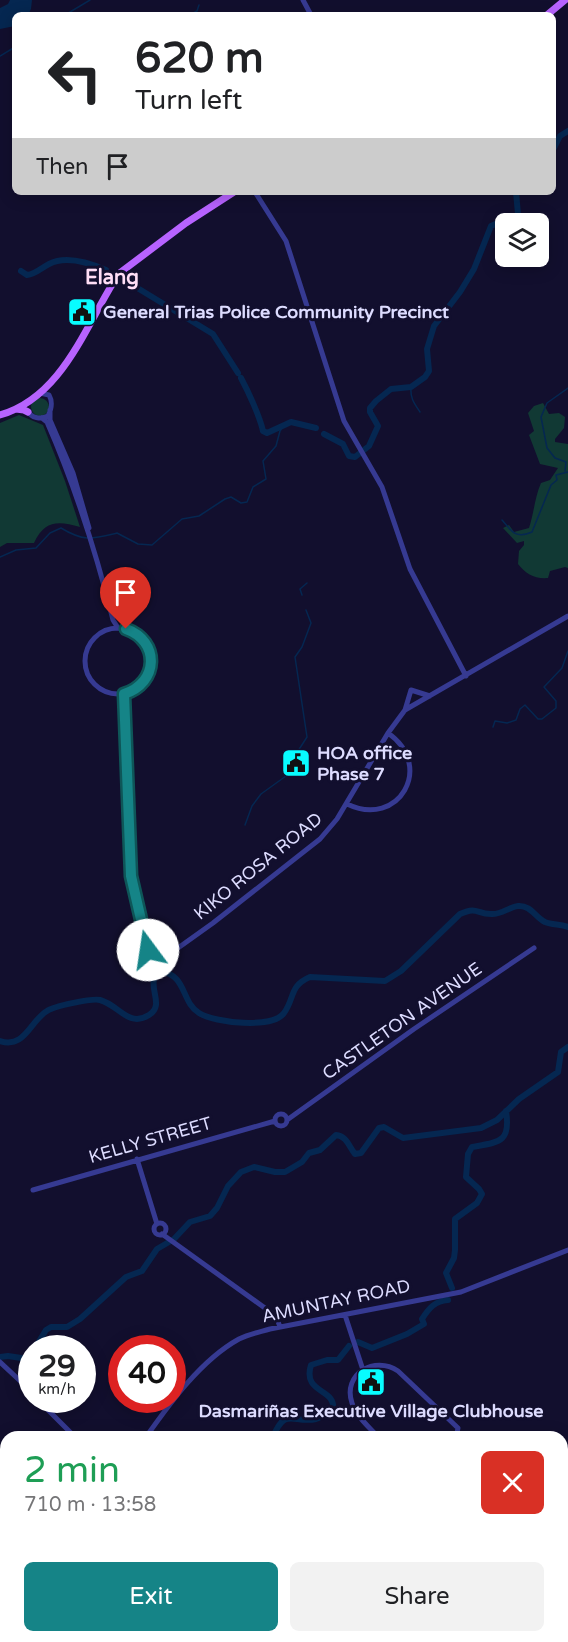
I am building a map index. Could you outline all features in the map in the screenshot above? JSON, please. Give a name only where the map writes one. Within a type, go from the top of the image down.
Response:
[{"type":"main road","points":[[551,12],[565,0]]},
{"type":"main road","points":[[16,410],[49,385],[66,365],[114,279],[186,223],[229,195]]},
{"type":"main road","points":[[49,385],[49,395]]},
{"type":"main road","points":[[0,415],[16,410],[28,412]]},
{"type":"street","points":[[257,195],[286,241],[340,411],[386,494],[410,569],[466,676]]},
{"type":"street","points":[[40,393],[49,395],[52,401],[48,416],[42,418]]},
{"type":"street","points":[[29,400],[28,412],[47,422],[57,445],[89,532],[113,620],[118,628]]},
{"type":"street","points":[[50,410],[50,420],[78,485],[89,532]]},
{"type":"street","points":[[107,600],[110,621],[107,630]]},
{"type":"street","name":"KIKO ROSA ROAD","points":[[124,694],[131,876],[148,950],[165,953],[177,950],[320,839],[347,804],[388,733],[405,710],[568,616]]},
{"type":"street","points":[[118,628],[139,636],[148,646],[151,660],[149,673],[142,684],[124,694],[110,693],[100,689],[87,673],[85,661],[89,646],[99,634],[118,628]]},
{"type":"street","points":[[405,710],[411,690],[430,696]]},
{"type":"street","points":[[347,804],[358,809],[376,810],[391,804],[406,787],[410,776],[406,752],[401,744],[388,733]]},
{"type":"street","name":"CASTLETON AVENUE","points":[[287,1120],[414,1029],[534,948]]},
{"type":"street","name":"KELLY STREET","points":[[33,1190],[275,1121],[282,1126],[287,1120]]},
{"type":"street","points":[[137,1159],[157,1224],[156,1232],[166,1235],[276,1316],[280,1328]]},
{"type":"street","name":"AMUNTAY ROAD","points":[[150,1431],[174,1397],[220,1352],[240,1339],[280,1328],[461,1292],[568,1250]]},
{"type":"street","points":[[345,1315],[356,1356],[363,1370]]},
{"type":"street","points":[[0,1362],[18,1378]]},
{"type":"street","points":[[373,1431],[355,1410],[351,1401],[352,1383],[363,1370],[379,1364],[395,1369],[459,1431]]},
{"type":"street","points":[[51,1413],[69,1431]]},
{"type":"green space","points":[[40,398],[46,401],[49,407],[46,413],[40,416],[34,413],[31,407],[34,401]]},
{"type":"green space","points":[[543,403],[549,414],[559,413],[565,417],[564,428],[555,442],[568,444],[568,568],[550,571],[548,578],[539,578],[524,571],[518,564],[519,551],[524,541],[517,543],[503,528],[509,525],[514,532],[529,528],[541,483],[550,480],[558,468],[540,464],[529,435],[534,431],[528,413],[534,406]]},
{"type":"green space","points":[[19,415],[43,425],[80,527],[53,524],[38,535],[34,543],[7,543],[0,547],[0,423]]},
{"type":"water","points":[[10,0],[32,0],[30,12],[12,12],[12,27],[0,29],[0,8],[8,4]]},
{"type":"waterway","points":[[70,12],[90,0]]},
{"type":"waterway","points":[[195,12],[199,5]]},
{"type":"waterway","points":[[0,56],[12,49]]},
{"type":"waterway","points":[[556,144],[560,136],[568,131]]},
{"type":"waterway","points":[[324,434],[343,444],[349,456],[355,457],[369,446],[378,426],[370,412],[370,408],[376,401],[391,389],[411,387],[425,377],[429,371],[427,349],[434,326],[474,269],[491,226],[518,214],[516,195]]},
{"type":"waterway","points":[[21,271],[27,275],[63,260],[85,263],[106,270]]},
{"type":"waterway","points":[[121,278],[213,334],[238,373]]},
{"type":"waterway","points":[[241,378],[263,431],[267,433],[291,422],[316,428]]},
{"type":"waterway","points":[[411,387],[414,403],[420,412]]},
{"type":"waterway","points":[[565,471],[566,462],[555,458],[547,448],[541,417],[547,403],[568,388]]},
{"type":"waterway","points":[[0,557],[16,550],[36,548],[50,533],[61,528],[76,536],[88,538],[117,533],[138,544],[152,545],[182,519],[199,516],[225,499],[231,497],[241,503],[247,502],[253,487],[266,479],[263,461],[276,446],[284,425]]},
{"type":"waterway","points":[[502,520],[515,533],[522,535],[532,532],[551,485],[557,480],[556,475],[568,472]]},
{"type":"waterway","points":[[302,595],[300,589],[307,583]]},
{"type":"waterway","points":[[245,825],[252,806],[261,794],[286,776],[289,765],[307,737],[295,657],[302,647],[311,623],[306,610]]},
{"type":"waterway","points":[[493,727],[495,721],[507,723],[516,720],[520,709],[525,705],[538,719],[542,719],[556,708],[556,701],[544,687],[562,668],[568,651]]},
{"type":"waterway","points":[[0,1041],[16,1041],[47,1011],[82,1001],[100,1000],[135,1019],[149,1015],[156,1005],[154,982],[155,976],[160,971],[175,978],[193,1008],[199,1013],[230,1022],[256,1023],[278,1018],[284,1013],[295,988],[310,977],[385,981],[401,971],[460,914],[466,912],[474,910],[495,914],[522,906],[530,909],[545,922],[568,927]]},
{"type":"waterway","points":[[43,1335],[51,1327],[67,1327],[80,1319],[126,1277],[142,1271],[157,1249],[174,1239],[190,1222],[210,1216],[217,1208],[228,1186],[241,1172],[254,1167],[285,1172],[302,1162],[309,1153],[320,1150],[336,1135],[345,1140],[355,1154],[361,1153],[379,1128],[384,1127],[403,1138],[481,1128],[497,1120],[519,1099],[558,1072],[561,1052],[568,1047]]},
{"type":"waterway","points":[[452,1288],[446,1273],[454,1258],[455,1219],[477,1203],[482,1194],[466,1177],[468,1154],[472,1147],[496,1142],[505,1135],[506,1111]]},
{"type":"waterway","points":[[358,1342],[372,1348],[407,1334],[424,1324],[422,1319],[433,1306],[448,1300]]},
{"type":"waterway","points":[[276,1431],[286,1419],[316,1419],[333,1409],[330,1397],[311,1381],[309,1374],[311,1365],[327,1360],[338,1360],[349,1346]]},
{"type":"waterway","points":[[0,1357],[18,1358]]},
{"type":"place","name":"General Trias Police Community Precinct","points":[[82,312]]},
{"type":"place","name":"HOA office Phase 7","points":[[296,763]]},
{"type":"place","name":"Dasmariñas Executive Village Clubhouse","points":[[371,1382]]},
{"type":"district","name":"Elang","points":[[112,278]]},
{"type":"route","points":[[126,629],[144,641],[148,646],[151,660],[146,679],[137,689],[124,694],[132,887],[148,950]]}]
